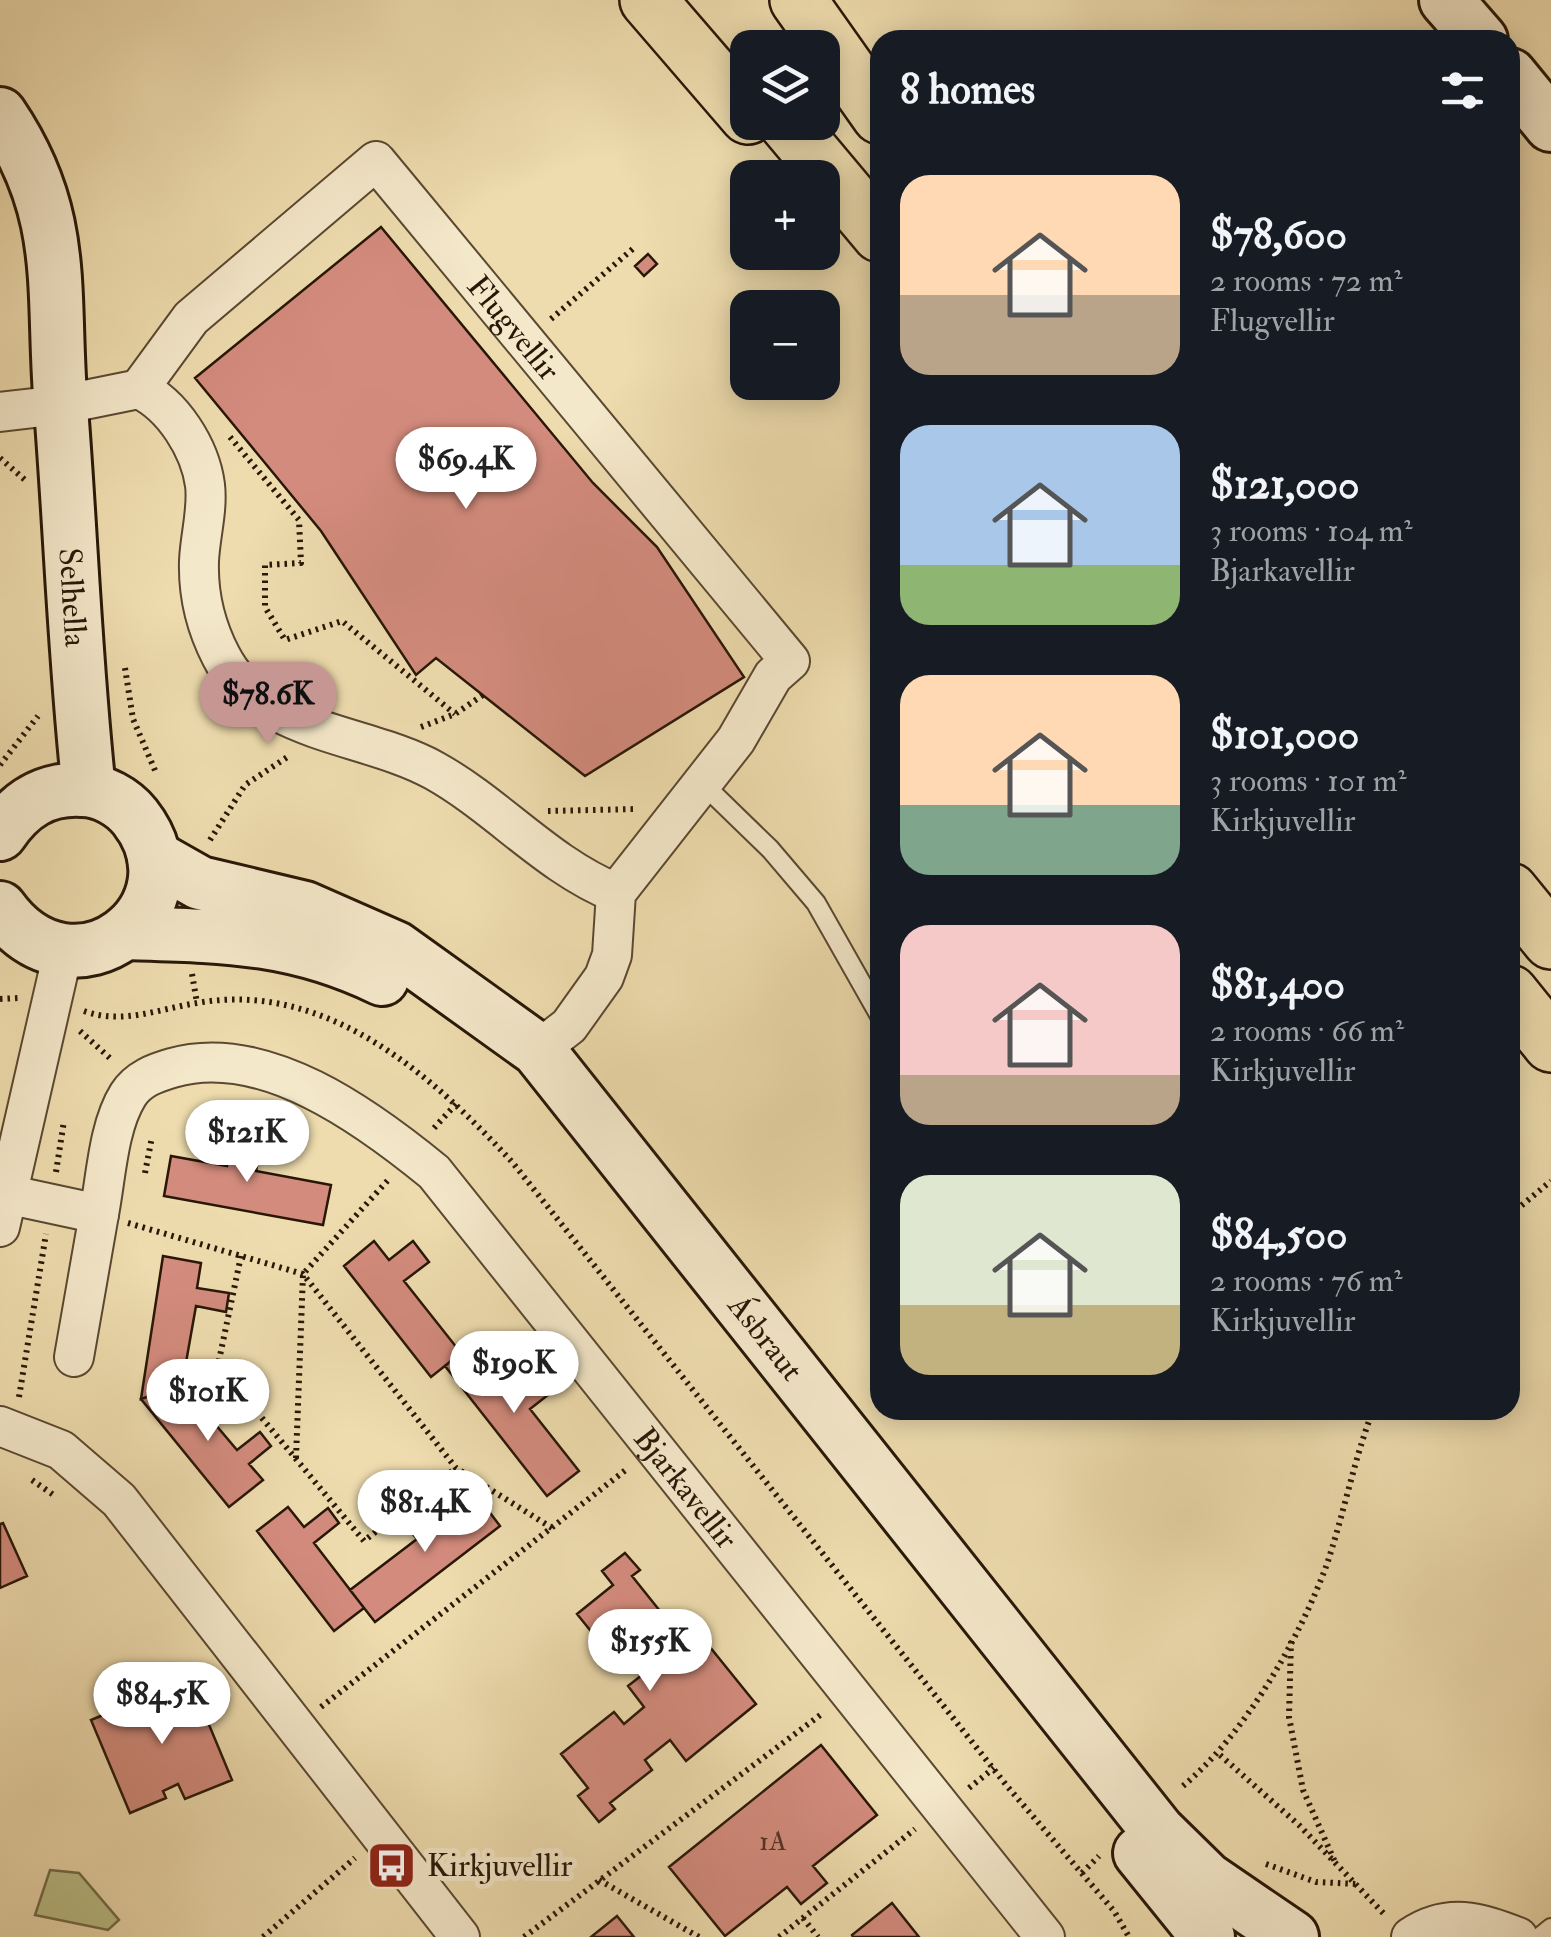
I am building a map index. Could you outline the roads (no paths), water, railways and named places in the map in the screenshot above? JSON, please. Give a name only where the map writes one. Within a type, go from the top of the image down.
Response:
[{"type":"highway","points":[[648,0],[730,95]]},
{"type":"highway","points":[[682,0],[730,56]]},
{"type":"highway","points":[[772,0],[797,30]]},
{"type":"highway","points":[[798,0],[870,102]]},
{"type":"highway","points":[[840,81],[870,116]]},
{"type":"highway","points":[[768,140],[785,160]]},
{"type":"highway","points":[[801,140],[870,222]]},
{"type":"highway","points":[[840,222],[870,251]]},
{"type":"highway","points":[[1520,904],[1551,941]]},
{"type":"highway","points":[[1520,1005],[1551,1044]]},
{"type":"street","points":[[1446,0],[1472,30]]},
{"type":"street","points":[[1520,87],[1551,125]]},
{"type":"street","name":"Selhella","points":[[0,114],[34,174],[55,248],[60,406],[89,790]]},
{"type":"street","name":"Flugvellir","points":[[139,389],[191,318],[376,161],[790,661],[773,676],[736,740],[616,893]]},
{"type":"street","points":[[0,412],[60,406],[139,389],[152,394],[182,429],[195,453],[205,486],[199,563],[202,604],[221,658],[249,693],[278,715],[392,752],[436,772],[579,878],[616,893],[612,956],[604,978],[570,1026],[538,1050]]},
{"type":"street","points":[[0,834],[13,814],[35,798],[61,789],[89,790],[112,798],[132,813],[146,834],[154,857],[154,885],[144,912],[126,934],[57,975],[3,1210],[98,1214]]},
{"type":"street","name":"Ásbraut","points":[[154,857],[200,883],[305,908],[396,948],[538,1050],[1158,1831],[1207,1879],[1292,1937]]},
{"type":"street","points":[[0,908],[15,929],[38,944],[57,975]]},
{"type":"street","name":"Ásbraut","points":[[126,934],[268,939],[346,961],[404,989],[466,1032],[536,1100],[594,1169],[1208,1937]]},
{"type":"street","name":"Bjarkavellir","points":[[74,1358],[98,1214],[121,1110],[130,1092],[144,1078],[192,1062],[229,1064],[278,1076],[325,1095],[434,1172],[1045,1937]]},
{"type":"street","points":[[0,1426],[60,1450],[119,1500],[460,1937]]},
{"type":"street","points":[[1398,1926],[1427,1927],[1458,1918],[1518,1937]]},
{"type":"lane","points":[[702,783],[770,849],[816,903],[870,998]]},
{"type":"lane","points":[[1540,1937],[1551,1928]]},
{"type":"place","name":"Kirkjuvellir","points":[[392,1865]]}]
